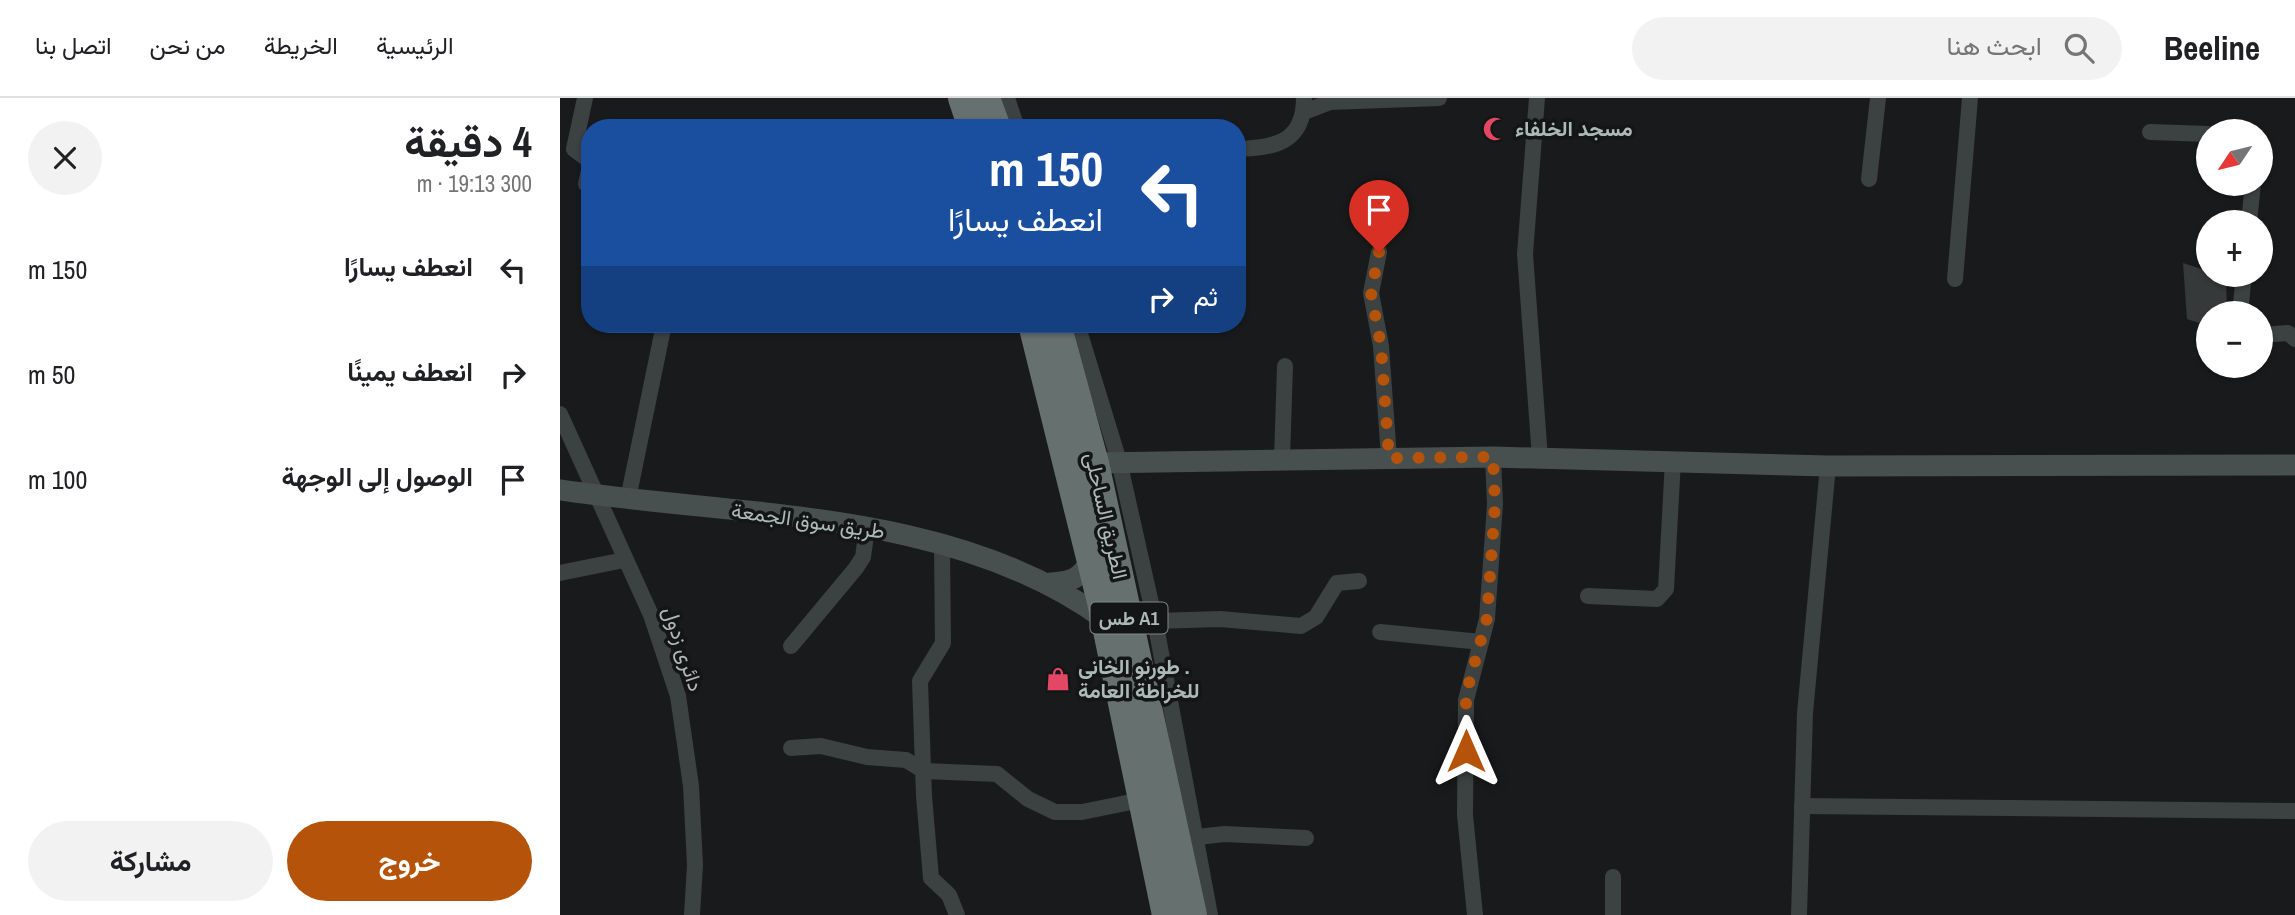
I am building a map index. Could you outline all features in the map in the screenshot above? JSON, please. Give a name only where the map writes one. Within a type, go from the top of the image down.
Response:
[{"type":"highway","points":[[962,98],[969,119]]},
{"type":"highway","points":[[986,98],[994,119]]},
{"type":"highway","name":"الطريق الساحلى","points":[[1034,333],[1091,559],[1166,915]]},
{"type":"highway","name":"الطريق الساحلى","points":[[1060,333],[1107,462],[1193,915]]},
{"type":"street","points":[[581,155],[574,149],[585,98]]},
{"type":"street","points":[[1007,98],[1014,119]]},
{"type":"street","points":[[1246,149],[1271,148],[1285,141],[1297,128],[1304,105],[1439,98]]},
{"type":"street","points":[[1537,98],[1525,254],[1540,458]]},
{"type":"street","points":[[1869,179],[1878,98]]},
{"type":"street","points":[[1955,279],[1970,98]]},
{"type":"street","points":[[2150,132],[2196,134]]},
{"type":"street","points":[[1379,252],[1371,293],[1381,346],[1389,458]]},
{"type":"street","points":[[628,499],[662,333]]},
{"type":"street","points":[[1079,333],[1107,462],[1154,621],[1198,837],[1210,915]]},
{"type":"street","points":[[2273,334],[2288,333],[2295,339]]},
{"type":"street","points":[[1282,459],[1285,366]]},
{"type":"street","name":"دائرى زدول","points":[[560,414],[661,641],[682,715],[691,786],[695,865],[692,915]]},
{"type":"street","points":[[1475,915],[1464,790],[1466,700],[1487,618],[1495,504],[1493,457]]},
{"type":"street","points":[[1107,462],[1493,457],[1828,466],[2295,465]]},
{"type":"street","points":[[1588,596],[1657,599],[1666,589],[1672,460]]},
{"type":"street","points":[[1799,915],[1805,713],[1828,466]]},
{"type":"street","name":"طريق سوق الجمعة","points":[[560,491],[867,528],[942,546],[1050,583],[1104,619]]},
{"type":"street","points":[[791,646],[856,568],[863,557],[867,528]]},
{"type":"street","points":[[942,546],[943,642],[920,681],[931,878],[948,895],[957,915]]},
{"type":"street","points":[[1050,583],[1069,583],[1082,575],[1091,559]]},
{"type":"street","points":[[560,573],[625,560]]},
{"type":"street","points":[[1154,621],[1220,619],[1301,626],[1316,617],[1337,583],[1359,581]]},
{"type":"street","points":[[1380,632],[1481,642]]},
{"type":"street","points":[[791,748],[821,746],[867,757],[906,760],[924,771],[997,774],[1028,799],[1055,812],[1082,812],[1141,800]]},
{"type":"street","points":[[1802,806],[2295,811]]},
{"type":"street","points":[[1198,837],[1224,834],[1306,838]]},
{"type":"street","points":[[1613,877],[1613,915]]},
{"type":"building","points":[[2183,263],[2196,267],[2196,287],[2226,287],[2227,301],[2196,301],[2196,322],[2187,319]]},
{"type":"place","name":"مسجد الخلفاء","points":[[1495,129]]},
{"type":"place","name":"طورنو الخاني . للخراطة العامة","points":[[1058,679]]},
{"type":"route","points":[[1379,252],[1371,293],[1381,346],[1389,458],[1493,457],[1495,504],[1487,618],[1466,694],[1466,751]]}]
